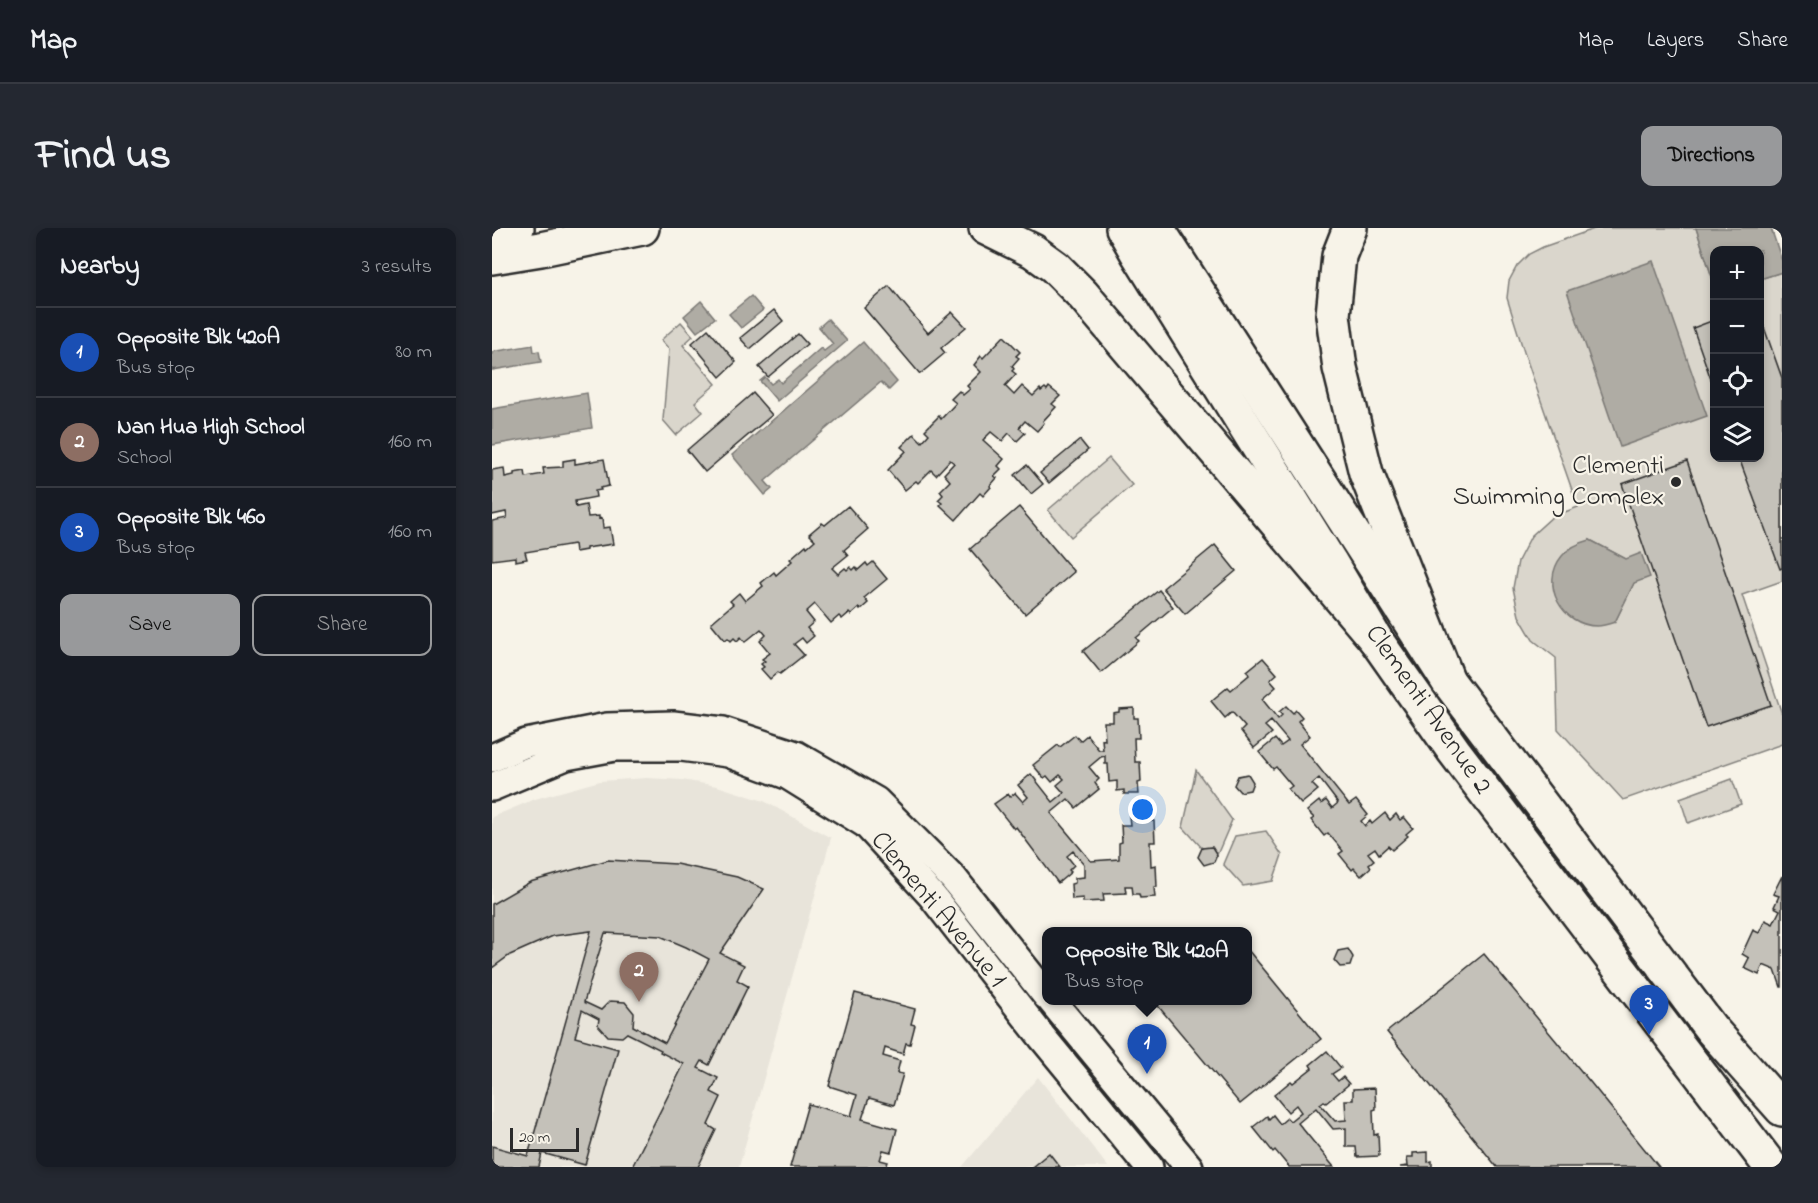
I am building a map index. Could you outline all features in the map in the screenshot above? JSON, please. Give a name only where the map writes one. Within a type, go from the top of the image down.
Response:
[{"type":"main road","points":[[492,237],[517,228]]},
{"type":"main road","points":[[492,257],[642,228]]},
{"type":"main road","points":[[986,228],[1033,250],[1055,267],[1083,295],[1376,640]]},
{"type":"main road","points":[[1350,228],[1339,256],[1333,315],[1340,368],[1366,473],[1448,681]]},
{"type":"main road","name":"Clementi Avenue 2","points":[[1145,237],[1376,640],[1454,751],[1771,1167]]},
{"type":"main road","name":"Clementi Avenue 2","points":[[1145,237],[1448,681],[1712,1030],[1782,1109]]},
{"type":"street","name":"Clementi Avenue 1","points":[[492,758],[525,743],[608,727],[673,725],[723,731],[795,755],[876,801],[953,878],[1042,989]]},
{"type":"street","name":"Clementi Avenue 1","points":[[492,787],[566,756],[615,747],[681,747],[728,753],[787,775],[866,825],[881,840],[932,896],[1042,1037],[1149,1167]]},
{"type":"street","points":[[1055,1005],[1189,1167]]},
{"type":"shaded area","name":"Clementi Swimming Complex","points":[[1597,228],[1696,228],[1710,271],[1710,462],[1764,462],[1764,278],[1782,272],[1782,581],[1742,595],[1782,714],[1782,744],[1623,800],[1558,729],[1556,658],[1533,640],[1519,616],[1513,588],[1518,561],[1531,536],[1552,517],[1578,507],[1507,298],[1509,281],[1517,266],[1529,254]],"holes":[[[1590,540],[1626,559],[1634,583],[1615,622]]]},
{"type":"shaded area","points":[[1696,228],[1771,228],[1782,261],[1782,272],[1764,278],[1764,246],[1710,246],[1710,271]]},
{"type":"shaded area","points":[[1653,261],[1707,416],[1620,447],[1567,291]]},
{"type":"shaded area","points":[[751,296],[763,310],[741,328],[729,314]]},
{"type":"shaded area","points":[[701,301],[715,318],[697,332],[684,316]]},
{"type":"shaded area","points":[[828,319],[847,341],[777,401],[760,381],[765,377],[771,384],[778,379],[781,383],[821,348],[824,351],[833,344],[819,327]]},
{"type":"shaded area","points":[[681,322],[693,336],[683,345],[716,384],[695,402],[703,412],[676,435],[663,420],[669,349],[661,340]]},
{"type":"shaded area","points":[[863,342],[897,382],[889,390],[881,382],[765,481],[772,489],[765,495],[732,455]]},
{"type":"shaded area","points":[[533,345],[534,352],[539,351],[541,362],[492,370],[492,352]]},
{"type":"shaded area","points":[[587,393],[592,428],[492,445],[492,409]]},
{"type":"shaded area","points":[[1109,458],[1132,485],[1071,537],[1048,510]]},
{"type":"shaded area","points":[[1590,540],[1626,559],[1641,553],[1650,577],[1634,583],[1615,622],[1602,626],[1585,624],[1574,619],[1564,611],[1554,590],[1555,567],[1562,556],[1574,546]]},
{"type":"shaded area","points":[[1196,770],[1232,820],[1217,855],[1212,847],[1202,848],[1183,827]]},
{"type":"shaded area","points":[[647,778],[682,780],[717,786],[764,801],[831,838],[739,1167],[492,1167],[492,817],[535,799],[600,781]]},
{"type":"shaded area","points":[[1732,779],[1741,804],[1688,823],[1680,798]]},
{"type":"shaded area","points":[[1266,831],[1282,855],[1273,881],[1243,886],[1223,864],[1235,836]]},
{"type":"shaded area","points":[[1038,1077],[1108,1167],[962,1167]]},
{"type":"building","points":[[889,286],[928,333],[952,312],[966,327],[941,348],[945,353],[920,374],[864,308]]},
{"type":"building","points":[[774,310],[783,321],[750,349],[740,338]]},
{"type":"building","points":[[1710,322],[1710,377],[1693,328]]},
{"type":"building","points":[[1764,327],[1782,378],[1782,568],[1780,569],[1740,462],[1764,462]]},
{"type":"building","points":[[708,329],[736,362],[720,377],[692,343]]},
{"type":"building","points":[[798,334],[807,344],[768,377],[759,367]]},
{"type":"building","points":[[1004,336],[1020,352],[1016,356],[1019,358],[1012,366],[1014,369],[1012,371],[1016,374],[1005,386],[1014,395],[1022,386],[1033,396],[1040,389],[1041,391],[1045,388],[1047,390],[1049,387],[1060,396],[1052,404],[1056,407],[1037,431],[1025,421],[1019,428],[1025,433],[1017,441],[1009,433],[1002,441],[991,432],[983,440],[1004,459],[998,466],[1001,469],[994,476],[997,478],[991,487],[983,496],[980,493],[956,520],[940,505],[942,503],[938,500],[943,495],[940,491],[950,481],[944,474],[954,463],[950,460],[936,475],[931,470],[918,483],[916,481],[905,490],[888,470],[906,451],[901,447],[914,434],[922,442],[929,434],[925,430],[939,416],[941,419],[956,403],[951,399],[959,391],[963,395],[970,389],[967,386],[981,372],[974,365]]},
{"type":"building","points":[[753,393],[772,415],[705,472],[687,450]]},
{"type":"building","points":[[1080,440],[1088,450],[1049,483],[1040,473]]},
{"type":"building","points":[[575,459],[575,464],[604,459],[609,486],[595,491],[596,497],[575,501],[576,507],[586,505],[588,517],[599,516],[599,519],[602,518],[603,528],[610,527],[613,544],[575,552],[574,544],[525,552],[527,559],[515,561],[515,557],[492,560],[492,521],[507,518],[506,512],[492,515],[492,470],[504,468],[505,477],[525,471],[526,477],[544,474],[543,468],[563,467],[563,461]]},
{"type":"building","points":[[1687,461],[1771,705],[1706,727],[1622,484]]},
{"type":"building","points":[[1027,465],[1043,484],[1031,494],[1015,475]]},
{"type":"building","points":[[848,506],[868,529],[844,550],[848,555],[832,568],[838,574],[845,568],[847,570],[850,567],[853,570],[856,567],[858,570],[866,563],[868,566],[873,562],[887,579],[864,598],[868,603],[860,610],[859,608],[851,615],[849,613],[842,619],[839,616],[831,623],[815,604],[806,612],[814,622],[807,628],[814,636],[806,643],[802,638],[794,644],[804,655],[770,679],[761,669],[764,667],[761,664],[765,661],[762,659],[770,653],[760,641],[766,635],[761,629],[745,642],[741,637],[737,641],[734,638],[731,641],[728,638],[725,640],[711,623],[733,604],[730,601],[739,593],[745,601],[763,586],[761,583],[774,572],[776,575],[792,561],[790,559],[815,540],[809,534],[822,523],[825,525]]},
{"type":"building","points":[[1019,507],[1074,572],[1025,614],[970,549]]},
{"type":"building","points":[[1215,545],[1236,571],[1185,614],[1163,588]]},
{"type":"building","points":[[1159,590],[1173,607],[1136,638],[1139,641],[1101,673],[1083,651]]},
{"type":"building","points":[[1263,658],[1277,674],[1270,680],[1276,687],[1262,699],[1278,719],[1282,715],[1279,712],[1286,706],[1293,713],[1296,710],[1302,717],[1298,721],[1310,736],[1300,744],[1349,805],[1356,800],[1368,815],[1361,821],[1365,826],[1370,821],[1372,824],[1385,813],[1390,820],[1396,814],[1400,820],[1404,817],[1413,828],[1406,834],[1408,836],[1392,850],[1388,846],[1379,854],[1375,848],[1368,853],[1374,860],[1369,864],[1371,867],[1361,876],[1354,868],[1352,870],[1339,854],[1343,851],[1328,833],[1324,836],[1311,820],[1314,818],[1307,811],[1319,801],[1321,804],[1326,800],[1332,808],[1338,803],[1319,778],[1312,784],[1318,790],[1301,804],[1288,789],[1292,786],[1259,752],[1275,739],[1281,746],[1288,741],[1271,721],[1265,726],[1272,733],[1254,748],[1241,731],[1245,727],[1232,712],[1225,718],[1211,701],[1228,687],[1231,690],[1249,675],[1247,671]]},
{"type":"building","points":[[1134,708],[1134,718],[1138,718],[1139,738],[1134,738],[1135,762],[1140,762],[1139,794],[1124,794],[1124,790],[1117,791],[1117,781],[1109,782],[1105,756],[1089,767],[1099,779],[1095,783],[1099,789],[1076,808],[1068,799],[1051,813],[1091,861],[1119,859],[1119,843],[1122,842],[1121,825],[1130,825],[1129,816],[1135,816],[1135,813],[1150,811],[1150,821],[1154,821],[1155,842],[1150,842],[1151,866],[1156,865],[1155,897],[1140,898],[1139,894],[1133,894],[1132,886],[1125,886],[1126,893],[1103,894],[1104,901],[1083,902],[1083,898],[1072,899],[1071,884],[1075,883],[1075,878],[1084,877],[1084,864],[1073,851],[1067,856],[1074,865],[1069,870],[1071,872],[1058,883],[1016,827],[1014,829],[994,804],[1008,794],[1010,797],[1015,793],[1023,802],[1028,797],[1018,785],[1031,774],[1053,802],[1064,793],[1057,785],[1064,779],[1060,775],[1052,782],[1047,776],[1044,778],[1033,765],[1075,735],[1080,741],[1087,735],[1099,750],[1103,750],[1104,722],[1113,722],[1113,713],[1119,712],[1119,709]]},
{"type":"building","points":[[1248,774],[1253,782],[1250,790],[1240,792],[1234,785],[1238,776]]},
{"type":"building","points":[[1212,847],[1217,855],[1214,862],[1204,865],[1198,857],[1202,848]]},
{"type":"building","points":[[608,860],[676,864],[737,877],[764,889],[720,953],[744,965],[737,980],[748,986],[709,1065],[702,1061],[698,1068],[718,1078],[711,1092],[721,1097],[708,1125],[716,1130],[698,1167],[632,1167],[684,1064],[627,1033],[622,1037],[608,1036],[598,1025],[599,1019],[582,1010],[575,1037],[618,1049],[585,1165],[542,1153],[539,1167],[492,1167],[492,1146],[528,1156],[591,931],[553,936],[510,955],[492,968],[492,904],[530,882]],"holes":[[[605,933],[660,936],[709,959],[665,1043],[633,1026],[634,1013],[625,1002],[610,1001],[601,1010],[584,1002]]]},
{"type":"building","points":[[1782,876],[1781,987],[1775,970],[1763,965],[1759,975],[1744,968],[1749,958],[1742,954],[1753,930],[1759,933],[1765,920],[1773,924],[1780,910],[1774,907],[1779,896],[1773,894]]},
{"type":"building","points":[[1348,949],[1353,957],[1350,966],[1340,967],[1334,960],[1338,951]]},
{"type":"building","points":[[1484,954],[1659,1167],[1497,1167],[1387,1032]]},
{"type":"building","points":[[1252,955],[1321,1039],[1240,1104],[1157,1005],[1252,1005]]},
{"type":"building","points":[[855,993],[915,1009],[911,1024],[915,1025],[910,1044],[906,1043],[903,1054],[885,1048],[883,1056],[900,1061],[897,1073],[903,1074],[894,1105],[869,1098],[862,1119],[897,1129],[891,1152],[883,1150],[880,1160],[888,1162],[886,1167],[790,1167],[808,1104],[851,1116],[857,1095],[829,1086]]},
{"type":"building","points":[[1327,1051],[1341,1068],[1332,1074],[1338,1081],[1343,1077],[1349,1084],[1326,1103],[1324,1101],[1320,1104],[1335,1121],[1346,1120],[1345,1100],[1353,1100],[1353,1089],[1375,1088],[1374,1135],[1378,1134],[1379,1156],[1357,1157],[1356,1147],[1346,1147],[1346,1128],[1333,1129],[1316,1108],[1298,1123],[1334,1167],[1289,1167],[1275,1150],[1273,1152],[1253,1127],[1267,1116],[1269,1119],[1273,1115],[1280,1124],[1287,1118],[1290,1121],[1301,1112],[1296,1105],[1288,1112],[1274,1095],[1312,1068],[1310,1065]]},
{"type":"building","points":[[1428,1152],[1428,1162],[1432,1161],[1432,1167],[1400,1167],[1408,1166],[1407,1157],[1413,1157],[1413,1153]]},
{"type":"building","points":[[1049,1153],[1060,1167],[1032,1167]]},
{"type":"place","name":"Clementi Swimming Complex","points":[[1676,482]]},
{"type":"place","name":"Nan Hua High School","points":[[639,1002]]},
{"type":"place","name":"Opposite Blk 460","points":[[1649,1035]]},
{"type":"place","name":"Opposite Blk 420A","points":[[1147,1074]]}]
